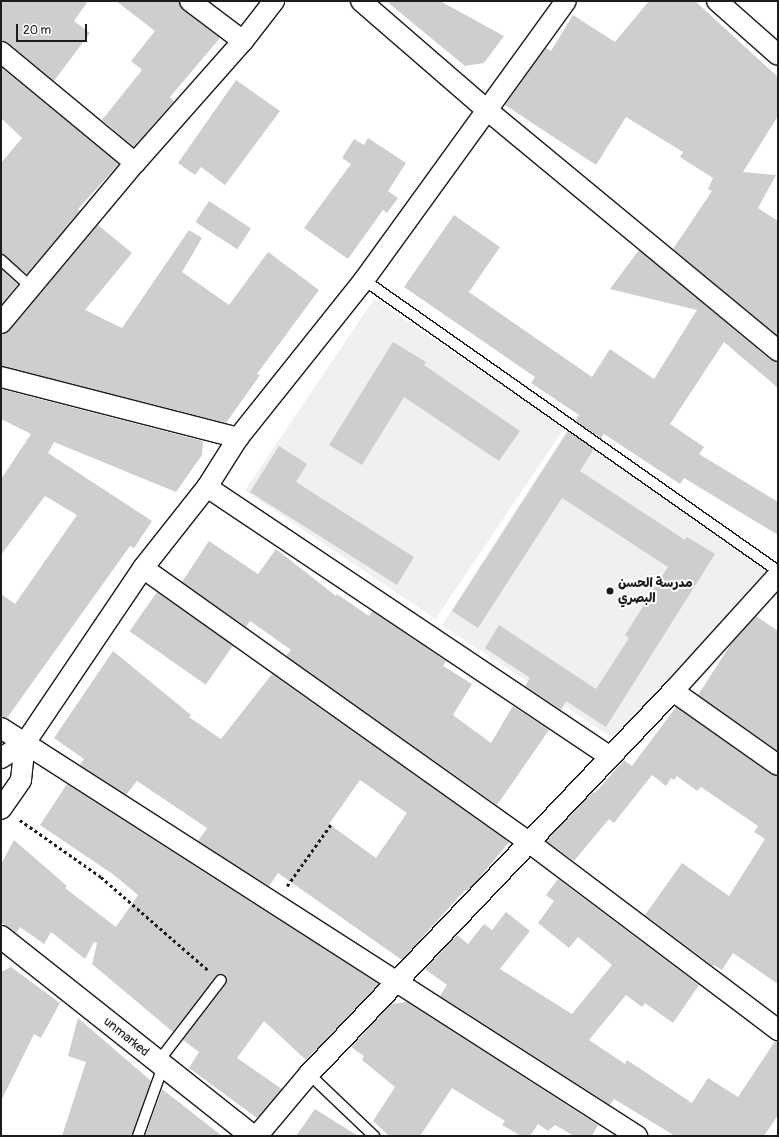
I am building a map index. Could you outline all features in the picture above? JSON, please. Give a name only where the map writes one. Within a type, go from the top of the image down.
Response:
[{"type":"street","points":[[190,1],[244,41]]},
{"type":"street","points":[[1,323],[135,163],[244,41],[274,1]]},
{"type":"street","points":[[361,1],[487,110],[778,351]]},
{"type":"street","points":[[1,758],[25,743],[143,568],[207,487],[238,438],[364,280],[566,1]]},
{"type":"street","points":[[717,1],[778,55]]},
{"type":"street","points":[[1,52],[135,163]]},
{"type":"street","points":[[1,377],[238,438]]},
{"type":"street","points":[[207,487],[610,757]]},
{"type":"street","points":[[143,568],[530,843],[778,1030]]},
{"type":"street","points":[[257,1136],[309,1074],[673,691],[778,575]]},
{"type":"street","points":[[673,691],[778,765]]},
{"type":"street","points":[[1,728],[398,981],[637,1136]]},
{"type":"street","points":[[1,808],[21,780],[25,743]]},
{"type":"street","name":"unmarked","points":[[1,937],[252,1136]]},
{"type":"lane","points":[[1,260],[31,287]]},
{"type":"lane","points":[[364,280],[778,571]]},
{"type":"lane","points":[[138,1136],[160,1064],[221,980]]},
{"type":"lane","points":[[309,1074],[374,1136]]},
{"type":"path","points":[[1,808],[101,878],[221,980]]},
{"type":"path","points":[[275,903],[332,824]]},
{"type":"shaded area","points":[[374,299],[565,428],[436,619],[245,491]]},
{"type":"shaded area","name":"مدرسة الحسن البصري","points":[[568,429],[773,573],[617,741],[442,625]]},
{"type":"building","points":[[1,1],[88,1],[74,21],[90,33],[54,81],[8,43],[1,41]]},
{"type":"building","points":[[116,1],[178,1],[183,10],[220,38],[170,97],[174,101],[134,147],[102,120],[142,70],[131,61],[155,31]]},
{"type":"building","points":[[386,1],[440,1],[504,36],[484,63],[465,66]]},
{"type":"building","points":[[649,1],[695,1],[778,77],[778,116],[743,172],[776,175],[758,208],[778,221],[778,336],[673,249],[712,191],[708,189],[713,178],[680,157],[683,152],[626,117],[596,165],[505,105],[546,48],[551,51],[573,15],[615,42]]},
{"type":"building","points":[[1,67],[119,164],[78,209],[80,211],[27,274],[1,254],[1,163],[22,138],[1,118]]},
{"type":"building","points":[[236,80],[280,111],[225,185],[201,167],[195,175],[178,163]]},
{"type":"building","points":[[368,138],[406,163],[388,191],[398,198],[387,213],[383,210],[348,259],[304,228],[351,164],[342,158],[354,139],[364,145]]},
{"type":"building","points":[[209,201],[251,228],[237,249],[195,222]]},
{"type":"building","points":[[454,215],[500,247],[469,292],[592,377],[610,349],[654,379],[697,310],[610,289],[639,250],[771,360],[778,362],[778,388],[724,342],[670,424],[704,447],[699,454],[778,502],[778,535],[684,478],[680,484],[604,434],[601,438],[575,421],[579,415],[531,383],[535,377],[404,287]]},
{"type":"building","points":[[98,225],[132,253],[85,310],[122,328],[189,230],[202,238],[182,272],[229,305],[268,252],[319,290],[257,374],[260,375],[226,423],[1,366],[1,334],[10,330]]},
{"type":"building","points":[[1,269],[18,284],[1,305]]},
{"type":"building","points":[[393,342],[426,362],[424,365],[520,431],[499,461],[404,397],[362,465],[329,445]]},
{"type":"building","points":[[1,389],[203,441],[202,455],[176,492],[54,442],[48,453],[152,521],[134,548],[130,546],[7,718],[1,717],[1,594],[15,604],[77,515],[45,496],[1,555],[1,479],[31,434],[1,419]]},
{"type":"building","points":[[568,431],[594,449],[580,471],[685,540],[687,537],[715,554],[606,727],[566,701],[561,710],[525,686],[530,678],[485,648],[499,625],[596,689],[629,638],[625,635],[668,567],[562,498],[478,628],[452,611]]},
{"type":"building","points":[[279,446],[307,464],[296,482],[414,557],[397,585],[250,492]]},
{"type":"building","points":[[209,541],[258,574],[276,549],[336,596],[337,594],[369,616],[372,611],[446,661],[443,666],[472,684],[453,715],[491,743],[513,706],[549,730],[497,805],[286,656],[291,650],[250,621],[246,627],[182,582]]},
{"type":"building","points":[[157,592],[233,645],[206,685],[129,631]]},
{"type":"building","points":[[756,616],[778,631],[778,751],[698,695],[731,644]]},
{"type":"building","points":[[113,651],[191,715],[189,717],[221,739],[272,674],[509,842],[476,882],[467,891],[465,890],[402,960],[278,873],[269,886],[198,841],[207,828],[137,781],[126,795],[80,765],[84,759],[54,738]],"holes":[[[360,780],[407,813],[376,858],[329,824]]]},
{"type":"building","points":[[676,707],[771,774],[778,776],[778,984],[733,953],[722,970],[714,965],[713,966],[645,915],[682,863],[729,896],[765,839],[754,832],[758,826],[701,787],[697,791],[677,776],[674,780],[671,778],[666,786],[652,775],[614,823],[609,819],[574,861],[546,841],[593,792],[595,793],[624,760],[632,766]]},
{"type":"building","points":[[67,784],[379,984],[306,1060],[264,1021],[237,1058],[282,1089],[257,1118],[189,1068],[199,1052],[183,1040],[226,984],[225,975],[216,976],[173,1032],[92,964],[97,943],[94,942],[85,959],[51,932],[44,944],[20,927],[16,933],[1,922],[1,864],[14,840],[67,886],[65,888],[116,927],[138,895],[114,875],[40,825]]},
{"type":"building","points":[[558,879],[699,985],[673,1023],[645,1003],[642,1007],[626,995],[589,1040],[625,1064],[627,1060],[692,1103],[708,1078],[738,1097],[775,1041],[778,1041],[778,1115],[764,1136],[675,1136],[614,1099],[610,1105],[440,996],[447,985],[425,969],[457,935],[468,944],[484,924],[492,930],[506,912],[530,931],[500,969],[572,1014],[612,965],[578,937],[569,948],[538,923],[554,901],[546,895]]},
{"type":"building","points":[[11,967],[60,1003],[41,1038],[34,1034],[1,1101],[1,972]]},
{"type":"building","points":[[407,1002],[598,1125],[592,1136],[574,1136],[555,1125],[548,1131],[538,1124],[530,1136],[521,1136],[502,1125],[505,1121],[452,1088],[420,1136],[389,1136],[373,1121],[395,1087],[362,1060],[364,1056],[351,1047],[391,1004]]},
{"type":"building","points":[[78,1018],[151,1081],[132,1136],[62,1136],[86,1062],[68,1056]]},
{"type":"building","points":[[162,1089],[171,1096],[222,1136],[145,1136]]},
{"type":"building","points":[[315,1109],[358,1136],[296,1136]]},
{"type":"place","name":"مدرسة الحسن البصري","points":[[610,591]]}]
